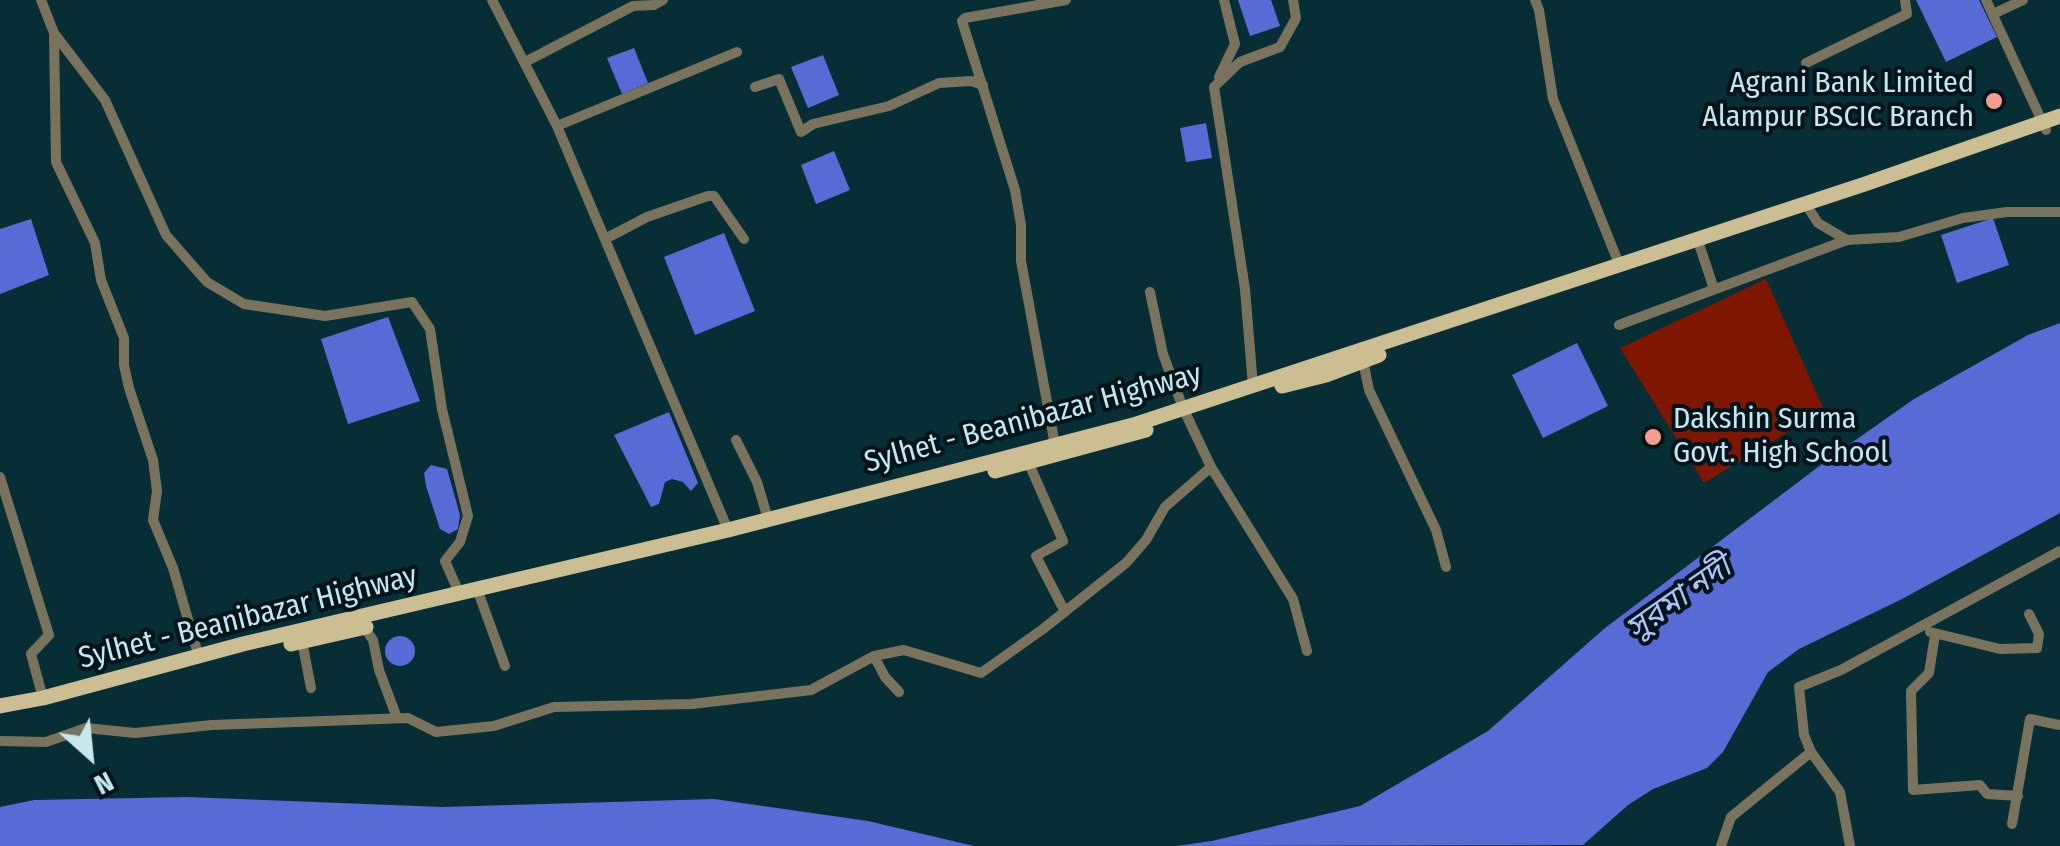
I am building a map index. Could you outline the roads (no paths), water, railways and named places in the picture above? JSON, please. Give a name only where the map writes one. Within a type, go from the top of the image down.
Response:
[{"type":"main road","name":"Sylhet - Beanibazar Highway","points":[[0,709],[768,519],[1123,439],[1253,386],[2050,126],[2060,116]]},
{"type":"main road","name":"Sylhet - Beanibazar Highway","points":[[0,709],[364,627],[1032,457],[1055,446],[1326,375],[1806,207]]},
{"type":"street","points":[[42,0],[54,33],[104,100],[166,235],[207,282],[244,304],[325,316],[412,302],[430,329],[442,409],[468,516],[460,542],[446,561],[460,595]]},
{"type":"street","points":[[492,0],[557,126],[728,530]]},
{"type":"street","points":[[525,62],[633,6],[654,5],[663,0]]},
{"type":"street","points":[[1055,446],[1021,260],[1015,190],[962,26],[965,18],[1066,0]]},
{"type":"street","points":[[1224,0],[1235,44],[1214,87],[1245,288],[1253,386]]},
{"type":"street","points":[[1214,87],[1240,62],[1280,47],[1296,18],[1293,0]]},
{"type":"street","points":[[1535,0],[1553,99],[1619,264]]},
{"type":"street","points":[[1806,63],[1907,14],[1904,0]]},
{"type":"street","points":[[1986,0],[2050,126]]},
{"type":"street","points":[[1993,14],[2024,0]]},
{"type":"street","points":[[54,33],[56,162],[95,244],[101,280],[124,338],[126,376],[153,460],[157,490],[154,520],[199,657]]},
{"type":"street","points":[[557,126],[737,52]]},
{"type":"street","points":[[755,87],[778,79],[801,132],[813,124],[888,106],[939,83],[971,81],[983,85]]},
{"type":"street","points":[[606,239],[648,217],[708,196],[714,196],[744,239]]},
{"type":"street","points":[[1806,207],[1818,223],[1847,240]]},
{"type":"street","points":[[1618,325],[1847,240],[1899,236],[1964,218],[2007,212],[2060,212]]},
{"type":"street","points":[[1700,247],[1714,290]]},
{"type":"street","points":[[1150,292],[1163,354],[1185,411],[1211,466],[1294,599],[1307,651]]},
{"type":"street","points":[[1363,361],[1369,390],[1436,530],[1446,568]]},
{"type":"street","points":[[736,440],[757,482],[768,519]]},
{"type":"street","points":[[1032,457],[1064,541],[1036,556],[1065,612]]},
{"type":"street","points":[[0,740],[46,742],[86,728],[135,734],[212,725],[397,718],[408,718],[436,732],[494,726],[554,707],[692,704],[811,690],[874,656],[904,650],[981,673],[1126,563],[1146,540],[1165,507],[1211,466]]},
{"type":"street","points":[[0,476],[49,634],[31,654],[44,698]]},
{"type":"street","points":[[1850,846],[1840,792],[1804,736],[1798,687],[1841,670],[2060,551]]},
{"type":"street","points":[[480,598],[505,666]]},
{"type":"street","points":[[1922,625],[1935,636],[2000,649],[2038,648],[2039,634],[2029,614]]},
{"type":"street","points":[[364,627],[373,640],[397,718]]},
{"type":"street","points":[[1935,636],[1929,673],[1911,691],[1913,790],[1980,785],[1987,794],[2018,796]]},
{"type":"street","points":[[302,641],[312,688]]},
{"type":"street","points":[[874,656],[899,692]]},
{"type":"street","points":[[2012,824],[2030,718],[2060,724]]},
{"type":"street","points":[[1720,846],[1731,817],[1811,752]]},
{"type":"water","points":[[1238,0],[1271,0],[1280,26],[1250,36]]},
{"type":"water","points":[[1916,0],[1979,0],[1997,37],[1946,62]]},
{"type":"water","points":[[634,48],[648,83],[622,94],[607,58]]},
{"type":"water","points":[[823,55],[839,95],[808,108],[791,67]]},
{"type":"water","points":[[1206,123],[1212,158],[1186,162],[1180,128]]},
{"type":"water","points":[[834,151],[850,190],[816,204],[801,165]]},
{"type":"water","points":[[1993,218],[2009,265],[1957,283],[1941,235]]},
{"type":"water","points":[[31,219],[49,275],[0,294],[0,229]]},
{"type":"water","points":[[724,233],[755,311],[695,335],[664,257]]},
{"type":"water","points":[[388,317],[420,401],[348,424],[321,339]]},
{"type":"water","name":"সুরমা নদী","points":[[2060,323],[2060,513],[1902,599],[1799,649],[1768,672],[1723,752],[1707,768],[1653,789],[1628,805],[1583,845],[1176,846],[1360,806],[1488,731],[1605,628],[1830,458],[1914,399],[2028,335]]},
{"type":"water","points":[[1577,343],[1608,406],[1543,438],[1512,375]]},
{"type":"water","points":[[669,412],[698,483],[691,491],[683,482],[665,482],[659,504],[651,507],[614,435]]},
{"type":"water","points":[[431,465],[447,469],[460,515],[458,529],[449,534],[440,529],[426,486],[424,473]]},
{"type":"water","points":[[400,636],[411,640],[415,651],[411,662],[400,666],[389,662],[385,651],[389,640]]},
{"type":"water","points":[[187,797],[442,807],[714,799],[868,821],[974,846],[0,846],[0,807],[34,800]]},
{"type":"place","name":"Agrani Bank Limited Alampur BSCIC Branch","points":[[1994,101]]},
{"type":"place","name":"Dakshin Surma Govt. High School","points":[[1653,437]]}]
